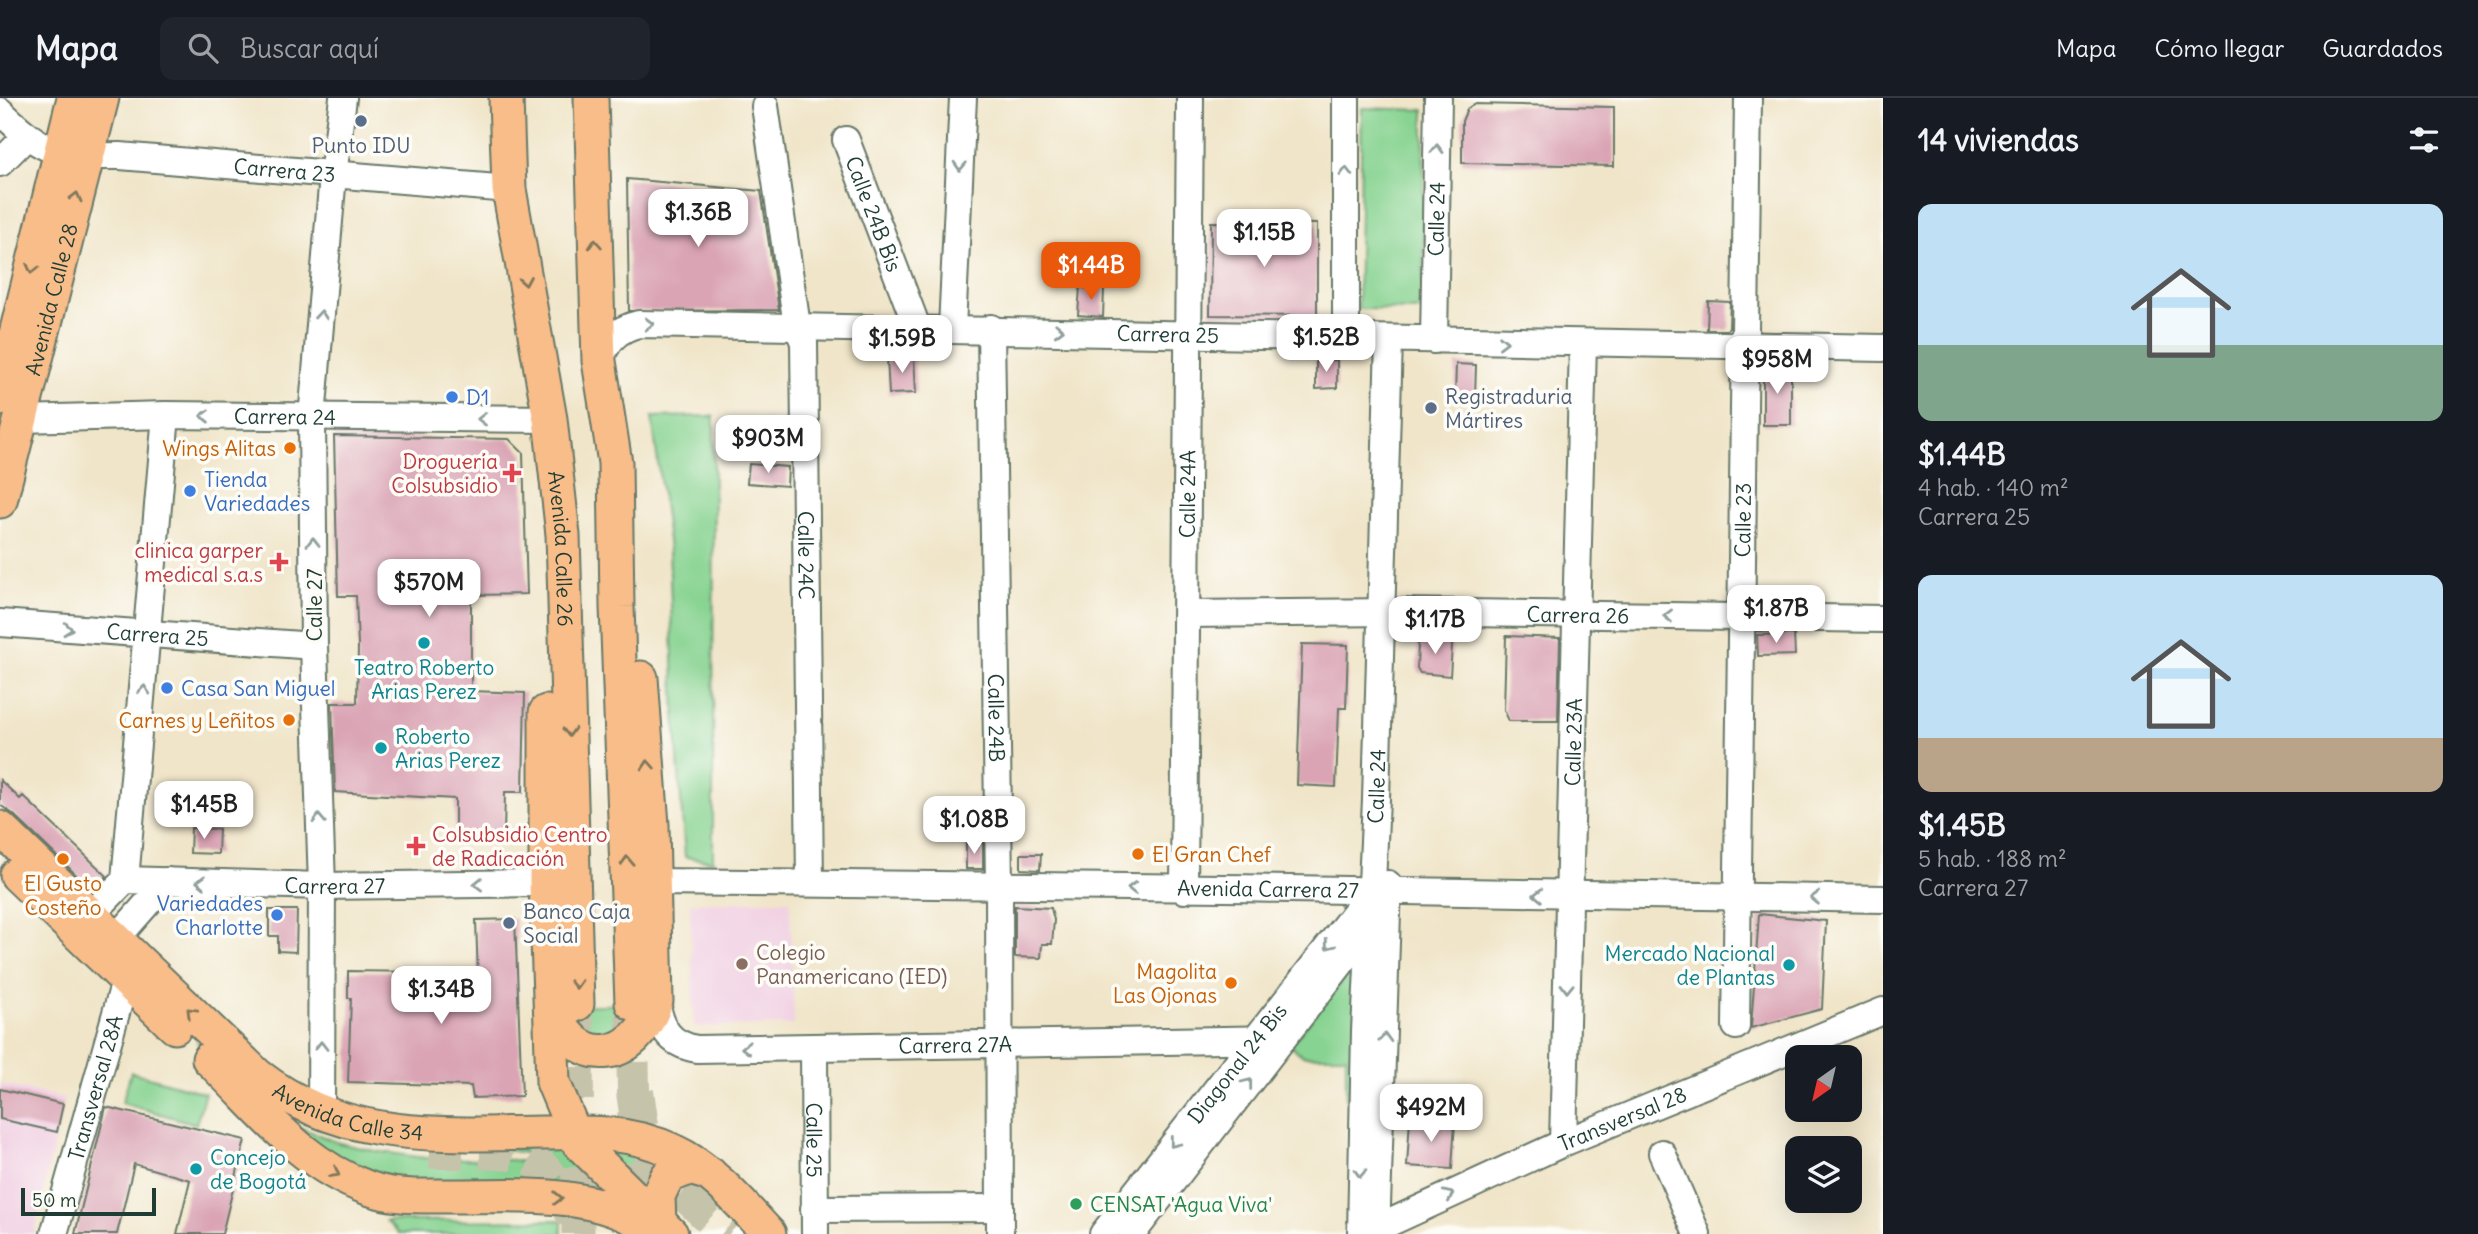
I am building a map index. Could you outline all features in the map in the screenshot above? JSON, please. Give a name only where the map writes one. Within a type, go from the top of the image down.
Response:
[{"type":"main road","name":"Avenida Calle 28","points":[[0,501],[11,409],[73,156],[74,98]]},
{"type":"main road","name":"Avenida Calle 28","points":[[73,156],[102,98]]},
{"type":"main road","name":"Avenida Calle 26","points":[[506,98],[509,190],[550,419],[563,535],[564,1005]]},
{"type":"main road","points":[[550,419],[546,883],[564,1005],[563,1031],[588,1049],[611,1051],[622,1048],[639,1037],[654,882],[636,604],[599,361],[590,98]]},
{"type":"main road","points":[[615,463],[617,607],[644,1002]]},
{"type":"main road","name":"Avenida Calle 34","points":[[0,828],[257,1075],[321,1114],[400,1131],[572,1132],[641,1139],[675,1152],[710,1174],[769,1234]]},
{"type":"main road","name":"Avenida Calle 34","points":[[0,859],[212,1063],[280,1133],[307,1156],[339,1177],[402,1196],[570,1198],[623,1212],[663,1230]]},
{"type":"main road","points":[[506,1133],[535,1114],[553,1082],[564,1005]]},
{"type":"main road","points":[[212,1063],[256,1098],[318,1133],[375,1147],[430,1152]]},
{"type":"main road","points":[[553,1082],[572,1132],[591,1157],[663,1230]]},
{"type":"main road","points":[[663,1230],[658,1196],[667,1177],[689,1168],[710,1174]]},
{"type":"street","name":"Calle 27","points":[[321,1114],[322,886],[314,646],[312,418],[333,175],[343,98]]},
{"type":"street","points":[[952,328],[963,98]]},
{"type":"street","name":"Calle 24A","points":[[1184,890],[1190,98]]},
{"type":"street","points":[[1346,98],[1346,338]]},
{"type":"street","name":"Calle 24","points":[[1434,340],[1438,98]]},
{"type":"street","name":"Calle 23","points":[[1736,1026],[1748,98]]},
{"type":"street","name":"Calle 24C","points":[[765,106],[797,326],[804,342],[810,883]]},
{"type":"street","points":[[0,111],[26,137],[73,156]]},
{"type":"street","points":[[0,163],[26,137]]},
{"type":"street","name":"Calle 24B Bis","points":[[846,140],[917,327]]},
{"type":"street","name":"Carrera 23","points":[[73,156],[120,156],[509,190]]},
{"type":"street","name":"Carrera 25","points":[[599,361],[616,333],[623,327],[639,324],[991,328],[1398,340],[1883,348]]},
{"type":"street","name":"Calle 24B","points":[[991,328],[999,884],[1000,1221]]},
{"type":"street","name":"Calle 24","points":[[1370,1233],[1383,895],[1398,340]]},
{"type":"street","name":"Calle 23A","points":[[1563,1143],[1583,343]]},
{"type":"street","name":"Carrera 24","points":[[11,409],[312,418],[550,419]]},
{"type":"street","points":[[91,915],[125,880],[149,635],[166,415]]},
{"type":"street","name":"Carrera 26","points":[[1188,614],[1390,612],[1883,619]]},
{"type":"street","name":"Carrera 25","points":[[0,623],[314,646]]},
{"type":"street","name":"Carrera 27","points":[[125,880],[322,886],[546,883]]},
{"type":"street","points":[[116,939],[167,881]]},
{"type":"street","name":"Avenida Carrera 27","points":[[654,882],[999,884],[1383,895],[1883,899]]},
{"type":"street","name":"Calle 24","points":[[1370,1233],[1369,927],[1383,895]]},
{"type":"street","name":"Diagonal 24 Bis","points":[[1103,1234],[1254,1040],[1383,895]]},
{"type":"street","name":"Diagonal 24 Bis","points":[[1132,1234],[1369,927]]},
{"type":"street","name":"Transversal 28A","points":[[54,1234],[125,981]]},
{"type":"street","name":"Carrera 27A","points":[[644,1002],[663,1029],[685,1047],[1282,1039]]},
{"type":"street","name":"Transversal 28","points":[[1370,1233],[1563,1143],[1883,1011]]},
{"type":"street","name":"Calle 25","points":[[814,1047],[815,1221]]},
{"type":"street","points":[[1662,1153],[1697,1234]]},
{"type":"street","points":[[815,1221],[1000,1221]]},
{"type":"shaded area","name":"Colegio Panamericano (IED)","points":[[790,900],[794,1025],[694,1027],[690,903]]},
{"type":"shaded area","points":[[0,1084],[64,1098],[34,1234],[0,1234]]},
{"type":"green space","points":[[1362,108],[1424,110],[1423,310],[1358,309]]},
{"type":"green space","points":[[714,416],[713,861],[685,857],[675,715],[669,549],[652,417]]},
{"type":"green space","points":[[1357,962],[1357,1101],[1346,1101],[1346,1056],[1303,1056],[1290,1045]]},
{"type":"green space","points":[[651,1004],[646,1016],[596,1046],[557,1006]]},
{"type":"green space","points":[[196,1041],[300,1111],[562,1139],[597,1168],[596,1193],[372,1184],[276,1118],[339,1143],[375,1151],[425,1158],[513,1160],[528,1163],[550,1181],[554,1178],[540,1160],[516,1151],[384,1144],[323,1129],[297,1118],[273,1103]]},
{"type":"green space","points":[[131,1072],[205,1093],[196,1124],[122,1103]]},
{"type":"green space","points":[[582,1136],[661,1153],[652,1212]]},
{"type":"green space","points":[[694,1183],[755,1234],[742,1234],[687,1185]]},
{"type":"green space","points":[[562,1220],[562,1234],[399,1234],[386,1221]]},
{"type":"building","points":[[1474,104],[1614,107],[1614,166],[1462,163],[1462,121],[1467,109]]},
{"type":"building","points":[[627,179],[761,191],[779,310],[629,311]]},
{"type":"building","points":[[1211,222],[1317,224],[1317,316],[1210,315]]},
{"type":"building","points":[[1080,287],[1104,289],[1103,317],[1078,315]]},
{"type":"building","points":[[1708,301],[1730,302],[1727,330],[1707,330]]},
{"type":"building","points":[[914,356],[916,393],[889,394],[887,357]]},
{"type":"building","points":[[1337,360],[1337,388],[1316,389],[1316,361]]},
{"type":"building","points":[[1456,364],[1476,365],[1475,397],[1455,396]]},
{"type":"building","points":[[1763,367],[1791,367],[1791,425],[1763,425]]},
{"type":"building","points":[[334,436],[509,439],[523,453],[527,594],[471,595],[471,691],[525,693],[523,792],[505,792],[504,834],[455,833],[455,799],[335,792],[332,703],[357,703],[358,646],[356,596],[338,596]]},
{"type":"building","points":[[749,464],[788,467],[787,486],[747,483]]},
{"type":"building","points":[[1794,634],[1795,655],[1758,656],[1757,635]]},
{"type":"building","points":[[1448,635],[1452,646],[1450,676],[1420,673],[1417,668],[1418,644],[1429,637]]},
{"type":"building","points":[[1506,636],[1560,638],[1558,721],[1509,721],[1504,710]]},
{"type":"building","points":[[1302,644],[1348,645],[1346,708],[1339,708],[1336,787],[1297,785]]},
{"type":"building","points":[[0,780],[20,799],[23,796],[107,876],[93,891],[13,814],[0,805]]},
{"type":"building","points":[[191,828],[219,829],[218,854],[190,853]]},
{"type":"building","points":[[966,843],[983,843],[983,869],[966,869]]},
{"type":"building","points":[[1021,854],[1041,854],[1040,870],[1021,869]]},
{"type":"building","points":[[1015,906],[1051,908],[1054,920],[1052,944],[1042,944],[1041,958],[1015,957]]},
{"type":"building","points":[[269,910],[297,910],[296,952],[278,951],[278,936],[269,936]]},
{"type":"building","name":"Mercado Nacional de Plantas","points":[[1759,914],[1826,921],[1822,1009],[1751,1028]]},
{"type":"building","points":[[515,919],[522,1096],[473,1098],[471,1086],[348,1082],[351,998],[348,998],[348,971],[422,972],[422,1008],[479,1008],[476,920]]},
{"type":"building","points":[[0,1089],[63,1104],[57,1132],[0,1119]]},
{"type":"building","name":"Concejo de Bogotá","points":[[106,1107],[245,1140],[222,1234],[177,1234],[190,1180],[134,1164],[117,1234],[75,1234]]},
{"type":"building","points":[[1410,1118],[1455,1121],[1452,1169],[1407,1166]]},
{"type":"tunnel","points":[[632,1012],[636,1221]]},
{"type":"tunnel","points":[[577,1017],[578,1234]]},
{"type":"tunnel","points":[[635,1092],[640,1126],[657,1165],[729,1234]]},
{"type":"tunnel","points":[[430,1152],[498,1153],[534,1161],[553,1179],[574,1219]]},
{"type":"place","name":"Punto IDU","points":[[361,121]]},
{"type":"place","name":"D1","points":[[452,397]]},
{"type":"place","name":"Registraduria Mártires","points":[[1431,408]]},
{"type":"place","name":"Wings Alitas","points":[[290,448]]},
{"type":"place","name":"Droguería Colsubsidio","points":[[512,473]]},
{"type":"place","name":"Tienda Variedades","points":[[190,491]]},
{"type":"place","name":"clinica garper medical s.a.s","points":[[279,562]]},
{"type":"place","name":"Teatro Roberto Arias Perez","points":[[424,643]]},
{"type":"place","name":"Casa San Miguel","points":[[167,688]]},
{"type":"place","name":"Carnes y Leñitos","points":[[289,720]]},
{"type":"place","name":"Roberto Arias Perez","points":[[381,748]]},
{"type":"place","name":"Colsubsidio Centro de Radicación","points":[[416,846]]},
{"type":"place","name":"El Gran Chef","points":[[1138,854]]},
{"type":"place","name":"El Gusto Costeño","points":[[63,859]]},
{"type":"place","name":"Variedades Charlotte","points":[[277,915]]},
{"type":"place","name":"Banco Caja Social","points":[[509,923]]},
{"type":"place","name":"Colegio Panamericano (IED)","points":[[742,964]]},
{"type":"place","name":"Mercado Nacional de Plantas","points":[[1789,965]]},
{"type":"place","name":"Magolita Las Ojonas","points":[[1231,983]]},
{"type":"place","name":"Concejo de Bogotá","points":[[196,1169]]},
{"type":"place","name":"CENSAT 'Agua Viva'","points":[[1076,1204]]}]
